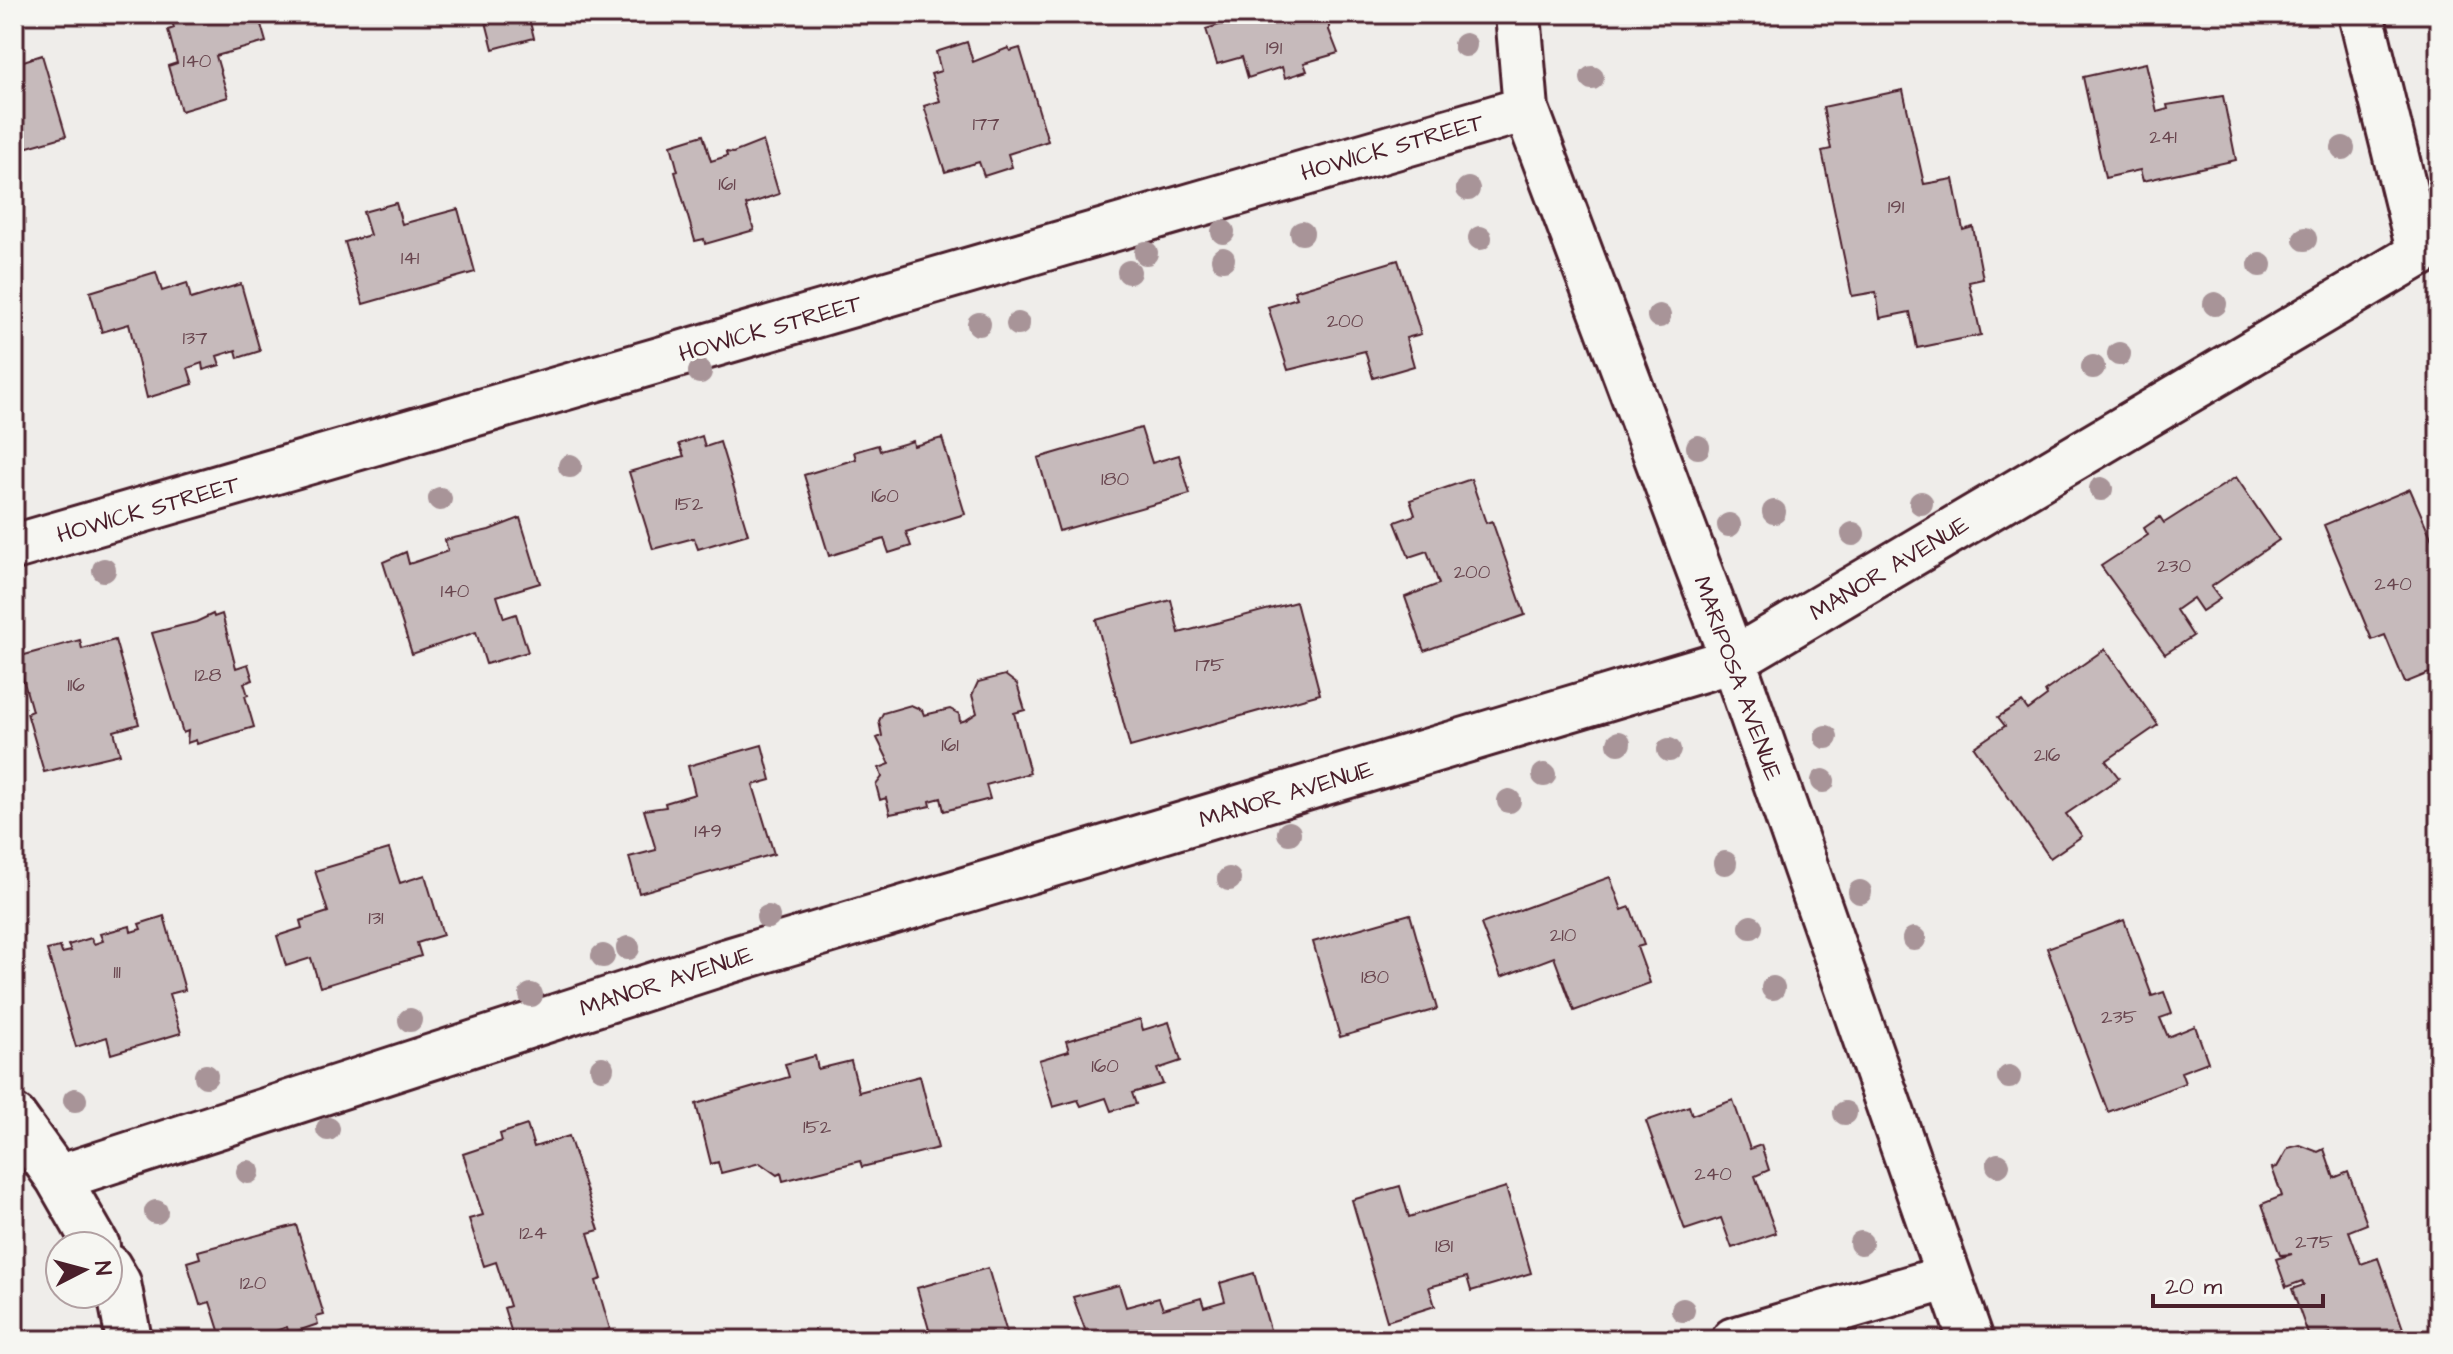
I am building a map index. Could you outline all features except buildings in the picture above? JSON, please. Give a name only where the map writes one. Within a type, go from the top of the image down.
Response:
[{"type":"street","name":"MARIPOSA AVENUE","points":[[1518,14],[1526,109],[1733,660],[1971,1340]]},
{"type":"street","points":[[2361,14],[2429,248]]},
{"type":"street","name":"HOWICK STREET","points":[[14,547],[1526,109]]},
{"type":"street","name":"MANOR AVENUE","points":[[58,1178],[728,961],[1733,660],[2429,248]]},
{"type":"street","points":[[14,1117],[58,1178],[88,1230]]},
{"type":"street","points":[[1734,1340],[1949,1277]]},
{"type":"street","points":[[123,1310],[129,1340]]}]
